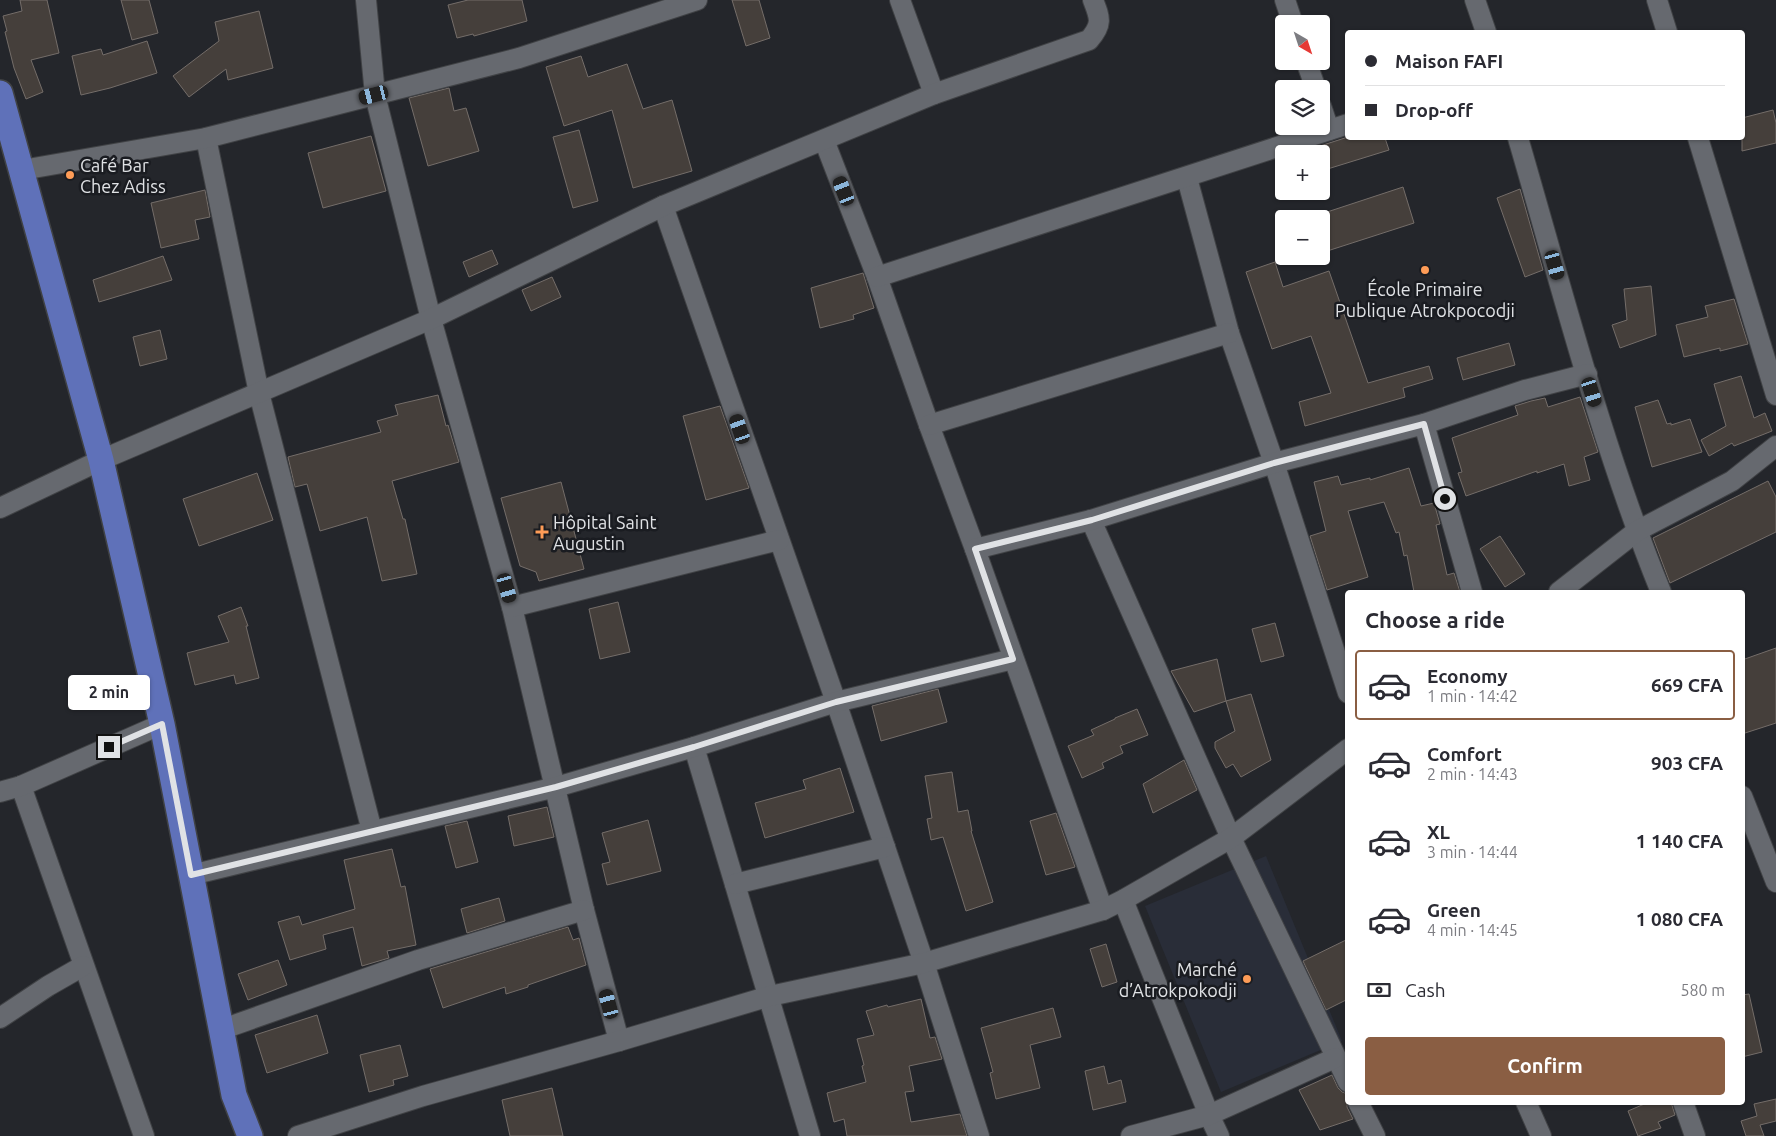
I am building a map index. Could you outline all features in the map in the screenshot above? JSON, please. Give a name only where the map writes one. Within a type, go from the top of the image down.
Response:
[{"type":"main road","points":[[0,93],[101,460],[162,724],[234,1095],[250,1136]]},
{"type":"street","points":[[366,0],[374,95],[431,319],[512,607],[584,910],[619,1041]]},
{"type":"street","points":[[22,170],[206,138],[519,58],[697,0]]},
{"type":"street","points":[[900,0],[934,94]]},
{"type":"street","points":[[0,508],[101,460],[431,319],[663,206],[934,94],[1089,40],[1100,25],[1099,14],[1094,0]]},
{"type":"street","points":[[1286,0],[1291,15]]},
{"type":"street","points":[[1475,0],[1485,30]]},
{"type":"street","points":[[1657,0],[1666,30]]},
{"type":"street","points":[[877,277],[1187,178],[1338,127],[1330,117]]},
{"type":"street","points":[[206,138],[259,393],[372,830]]},
{"type":"street","points":[[824,140],[877,277],[1103,910]]},
{"type":"street","points":[[1519,140],[1587,374],[1637,531],[1660,590]]},
{"type":"street","points":[[1699,140],[1776,395]]},
{"type":"street","points":[[1187,178],[1229,333],[1274,463],[1345,684]]},
{"type":"street","points":[[663,206],[836,702],[924,964],[979,1136]]},
{"type":"street","points":[[929,425],[1229,333]]},
{"type":"street","points":[[975,549],[1092,520],[1274,463],[1424,424],[1525,390],[1587,374]]},
{"type":"street","points":[[1424,424],[1471,590]]},
{"type":"street","points":[[1562,590],[1637,531],[1732,481],[1776,446]]},
{"type":"street","points":[[1092,520],[1231,838],[1345,1076]]},
{"type":"street","points":[[512,607],[779,540]]},
{"type":"street","points":[[191,875],[556,787],[694,747],[836,702],[1013,659]]},
{"type":"street","points":[[0,792],[21,786],[162,724]]},
{"type":"street","points":[[694,747],[770,996],[810,1136]]},
{"type":"street","points":[[298,1136],[423,1096],[770,996],[924,964],[1103,910],[1231,838],[1345,751]]},
{"type":"street","points":[[21,786],[144,1136]]},
{"type":"street","points":[[1745,804],[1776,882]]},
{"type":"street","points":[[735,884],[885,847]]},
{"type":"street","points":[[1123,900],[1219,1136]]},
{"type":"street","points":[[220,1030],[418,960],[584,910]]},
{"type":"street","points":[[0,1018],[48,986],[83,966]]},
{"type":"street","points":[[1131,1136],[1209,1115],[1335,1058]]},
{"type":"street","points":[[1360,1105],[1375,1136]]},
{"type":"street","points":[[1527,1105],[1541,1136]]},
{"type":"street","points":[[1684,1105],[1695,1136]]},
{"type":"shaded area","points":[[1266,856],[1342,1041],[1221,1092],[1145,906]]},
{"type":"building","points":[[20,0],[47,0],[59,53],[31,60],[43,92],[26,99],[14,68],[3,16],[22,11]]},
{"type":"building","points":[[121,0],[149,0],[158,33],[132,40]]},
{"type":"building","points":[[468,0],[522,0],[527,21],[474,36],[473,34],[457,38],[448,5]]},
{"type":"building","points":[[732,0],[759,0],[770,38],[746,46]]},
{"type":"building","points":[[259,11],[273,68],[228,80],[226,69],[189,97],[173,76],[219,41],[215,22]]},
{"type":"building","points":[[147,41],[157,73],[81,95],[72,56],[101,49],[103,55]]},
{"type":"building","points":[[581,56],[588,77],[627,64],[643,109],[672,100],[692,171],[633,188],[612,110],[564,126],[546,67]]},
{"type":"building","points":[[449,88],[454,111],[466,108],[479,151],[428,166],[409,98]]},
{"type":"building","points":[[1773,110],[1776,123],[1776,143],[1742,151],[1742,140],[1745,140],[1745,117]]},
{"type":"building","points":[[579,130],[598,201],[573,208],[553,137]]},
{"type":"building","points":[[371,136],[386,191],[323,208],[308,153]]},
{"type":"building","points":[[1345,138],[1345,140],[1386,140],[1389,150],[1330,168],[1330,145],[1323,145]]},
{"type":"building","points":[[1403,187],[1414,223],[1330,250],[1330,211]]},
{"type":"building","points":[[1520,189],[1543,270],[1525,277],[1497,198]]},
{"type":"building","points":[[205,190],[210,217],[195,220],[199,239],[161,248],[151,203]]},
{"type":"building","points":[[492,250],[498,264],[469,277],[463,262]]},
{"type":"building","points":[[163,256],[172,280],[99,302],[93,280]]},
{"type":"building","points":[[1275,262],[1283,287],[1329,271],[1368,383],[1429,366],[1433,379],[1403,388],[1405,397],[1305,426],[1299,402],[1331,393],[1311,336],[1272,349],[1246,272]]},
{"type":"building","points":[[863,273],[874,308],[853,315],[854,319],[820,328],[811,288]]},
{"type":"building","points":[[552,277],[561,297],[531,311],[522,290]]},
{"type":"building","points":[[1651,286],[1656,335],[1620,348],[1612,325],[1627,320],[1624,289]]},
{"type":"building","points":[[1734,299],[1748,344],[1720,351],[1720,348],[1684,357],[1676,325],[1708,317],[1705,306]]},
{"type":"building","points":[[160,330],[167,359],[140,366],[133,337]]},
{"type":"building","points":[[1509,343],[1515,365],[1463,380],[1457,358]]},
{"type":"building","points":[[1741,376],[1754,418],[1765,413],[1772,431],[1734,446],[1732,443],[1709,456],[1701,440],[1726,426],[1714,384]]},
{"type":"building","points":[[438,395],[446,426],[448,425],[459,462],[392,481],[403,519],[405,519],[417,574],[382,581],[367,517],[320,531],[307,484],[295,487],[288,457],[381,432],[377,421],[398,415],[395,405]]},
{"type":"building","points":[[1580,397],[1598,452],[1584,457],[1590,480],[1569,486],[1564,464],[1537,473],[1537,471],[1466,496],[1458,473],[1462,472],[1452,438],[1518,415],[1515,406],[1545,398],[1548,407]]},
{"type":"building","points":[[1658,400],[1667,424],[1671,423],[1671,425],[1690,419],[1702,452],[1652,467],[1635,407]]},
{"type":"building","points":[[720,406],[749,488],[706,500],[683,416]]},
{"type":"building","points":[[1409,468],[1421,506],[1434,503],[1440,524],[1436,525],[1447,575],[1454,573],[1459,590],[1414,590],[1407,555],[1404,556],[1399,532],[1396,533],[1384,502],[1348,511],[1368,577],[1327,590],[1310,536],[1326,531],[1314,482],[1338,476],[1341,485],[1370,478],[1370,480]]},
{"type":"building","points":[[257,473],[273,520],[199,546],[183,499]]},
{"type":"building","points":[[1768,481],[1776,497],[1776,532],[1670,583],[1653,538]]},
{"type":"building","name":"Hôpital Saint Augustin","points":[[561,482],[584,569],[539,581],[536,572],[520,566],[501,498]]},
{"type":"building","points":[[1500,536],[1525,574],[1505,587],[1480,549]]},
{"type":"building","points":[[618,602],[630,652],[600,659],[589,609]]},
{"type":"building","points":[[241,607],[248,626],[246,626],[259,678],[236,684],[234,675],[195,685],[187,653],[229,642],[218,616]]},
{"type":"building","points":[[1275,623],[1284,656],[1261,662],[1252,629]]},
{"type":"building","points":[[1776,648],[1776,723],[1745,733],[1745,659]]},
{"type":"building","points":[[1217,659],[1226,701],[1194,712],[1171,671]]},
{"type":"building","points":[[938,689],[947,722],[881,741],[872,706]]},
{"type":"building","points":[[1251,694],[1271,760],[1241,777],[1233,764],[1226,768],[1215,748],[1215,742],[1235,731],[1226,701]]},
{"type":"building","points":[[1137,709],[1148,735],[1120,746],[1123,753],[1102,763],[1104,768],[1082,778],[1068,746],[1094,735],[1091,730]]},
{"type":"building","points":[[1184,760],[1197,790],[1153,813],[1143,784]]},
{"type":"building","points":[[840,768],[854,812],[765,838],[755,803],[806,789],[803,780]]},
{"type":"building","points":[[952,772],[958,812],[968,810],[971,831],[993,902],[966,911],[943,837],[931,840],[927,819],[932,818],[925,776]]},
{"type":"building","points":[[547,807],[554,837],[514,846],[508,816]]},
{"type":"building","points":[[1056,813],[1075,867],[1046,875],[1030,821]]},
{"type":"building","points":[[648,820],[661,871],[607,885],[602,864],[610,862],[602,833]]},
{"type":"building","points":[[467,821],[478,862],[456,868],[445,826]]},
{"type":"building","points":[[392,849],[401,887],[405,886],[416,945],[387,951],[389,958],[362,966],[353,927],[323,935],[326,949],[290,960],[278,922],[299,916],[302,925],[355,909],[344,860]]},
{"type":"building","points":[[499,898],[505,921],[467,933],[461,909]]},
{"type":"building","points":[[568,927],[573,940],[579,938],[586,965],[506,994],[505,987],[443,1008],[430,969]]},
{"type":"building","points":[[1345,940],[1345,1000],[1326,1010],[1303,961]]},
{"type":"building","points":[[1106,944],[1117,982],[1102,987],[1090,949]]},
{"type":"building","points":[[278,960],[287,985],[248,1000],[238,974]]},
{"type":"building","points":[[1749,994],[1762,1052],[1745,1056],[1745,995]]},
{"type":"building","points":[[921,999],[930,1038],[935,1037],[942,1059],[909,1066],[914,1091],[905,1092],[911,1122],[960,1114],[967,1136],[847,1136],[844,1119],[834,1122],[827,1093],[866,1082],[862,1066],[864,1065],[857,1039],[874,1035],[866,1011]]},
{"type":"building","points":[[1053,1008],[1061,1037],[1030,1045],[1040,1088],[996,1099],[990,1073],[993,1072],[981,1028]]},
{"type":"building","points":[[317,1015],[328,1053],[267,1073],[255,1035]]},
{"type":"building","points":[[400,1045],[408,1076],[393,1080],[394,1085],[369,1092],[360,1055]]},
{"type":"building","points":[[1104,1066],[1108,1084],[1121,1080],[1126,1102],[1093,1110],[1085,1071]]},
{"type":"building","points":[[1332,1075],[1338,1088],[1345,1093],[1345,1105],[1347,1105],[1353,1119],[1320,1130],[1299,1090]]},
{"type":"building","points":[[552,1088],[563,1136],[510,1136],[502,1100]]},
{"type":"building","points":[[1776,1099],[1776,1121],[1760,1125],[1764,1136],[1746,1136],[1741,1121],[1757,1116],[1754,1104]]},
{"type":"building","points":[[1642,1105],[1672,1105],[1675,1115],[1658,1122],[1661,1128],[1638,1136],[1628,1111]]},
{"type":"place","name":"Café Bar Chez Adiss","points":[[70,175]]},
{"type":"place","name":"École Primaire Publique Atrokpocodji","points":[[1425,270]]},
{"type":"place","name":"Hôpital Saint Augustin","points":[[542,532]]},
{"type":"place","name":"Marché d’Atrokpokodji","points":[[1247,979]]},
{"type":"route","points":[[109,747],[162,724],[191,875],[556,787],[694,747],[836,702],[1013,659],[975,549],[1092,520],[1274,463],[1424,424],[1445,499]]}]
